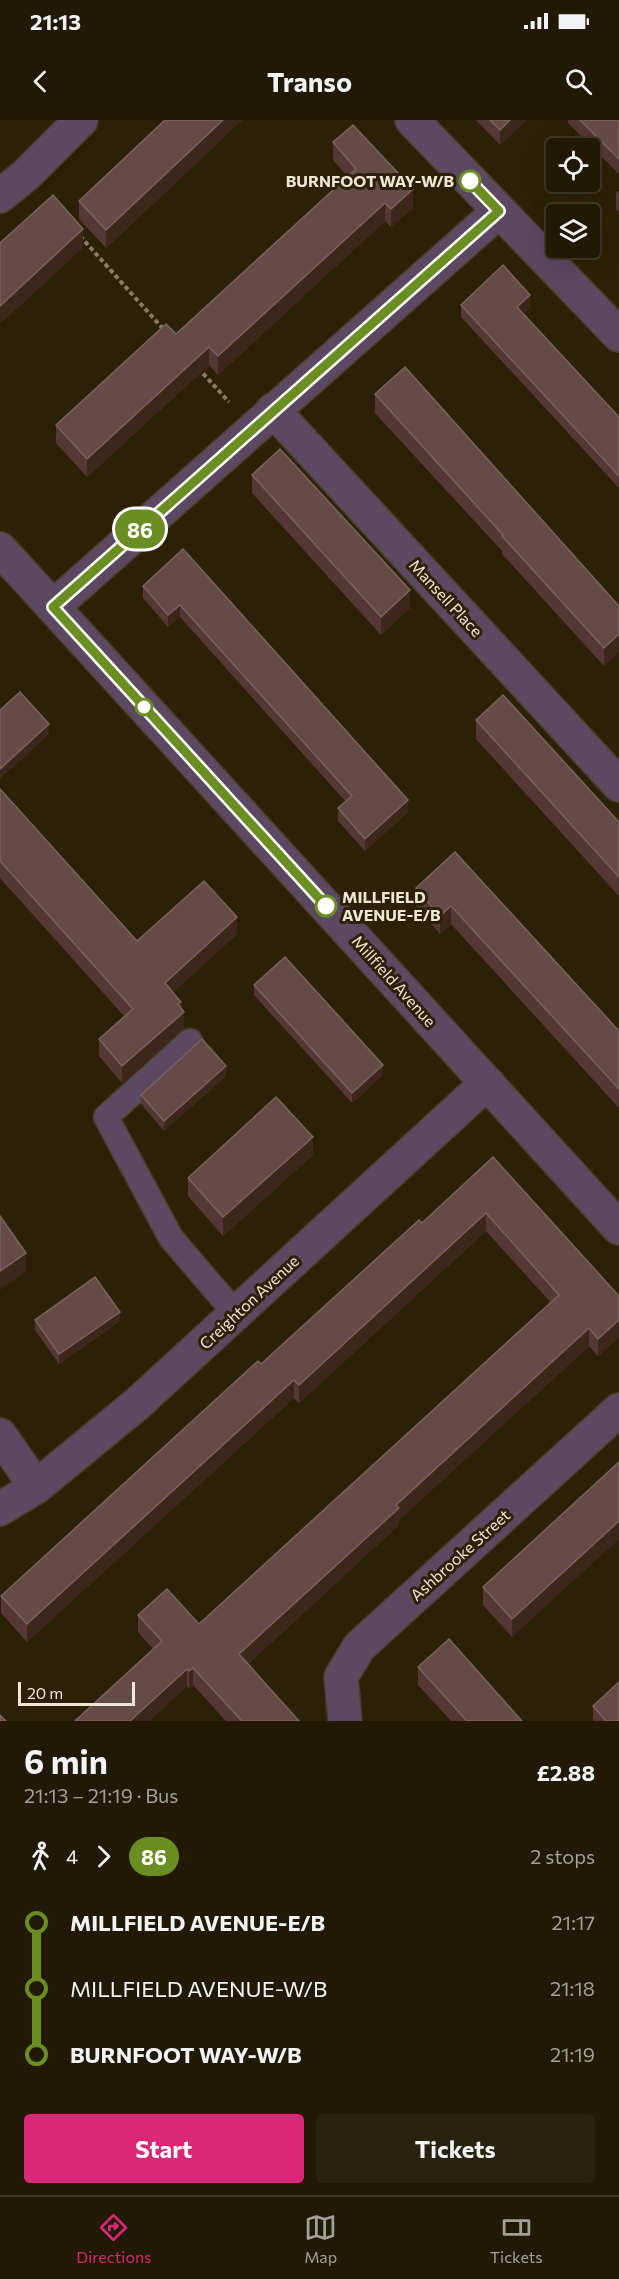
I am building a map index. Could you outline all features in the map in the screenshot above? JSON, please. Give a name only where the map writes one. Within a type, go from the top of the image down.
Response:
[{"type":"street","points":[[0,196],[26,175],[81,120]]},
{"type":"street","points":[[412,120],[619,335]]},
{"type":"street","points":[[53,607],[262,419],[499,211]]},
{"type":"street","name":"Mansell Place","points":[[262,419],[619,785]]},
{"type":"street","name":"Millfield Avenue","points":[[0,549],[619,1228]]},
{"type":"street","name":"Creighton Avenue","points":[[0,1509],[36,1487],[137,1404],[487,1083]]},
{"type":"street","name":"Ashbrooke Street","points":[[345,1721],[341,1677],[359,1647],[619,1410]]},
{"type":"street","points":[[0,1435],[36,1487]]},
{"type":"lane","points":[[190,1041],[106,1117],[171,1238],[236,1314]]},
{"type":"path","points":[[73,227],[166,332]]},
{"type":"path","points":[[198,368],[262,419]]},
{"type":"building","points":[[165,120],[223,120],[106,230],[79,201]]},
{"type":"building","points":[[490,120],[510,120],[500,130]]},
{"type":"building","points":[[580,120],[619,120],[619,159],[600,138]]},
{"type":"building","points":[[353,125],[413,189],[391,209],[385,203],[218,356],[209,347],[87,459],[56,425],[166,324],[176,334],[356,169],[333,142]]},
{"type":"building","points":[[53,195],[83,229],[0,306],[0,243]]},
{"type":"building","points":[[503,265],[530,295],[517,307],[619,417],[619,476],[461,305]]},
{"type":"building","points":[[405,367],[619,606],[619,634],[604,648],[375,394]]},
{"type":"building","points":[[280,449],[410,590],[381,617],[252,475]]},
{"type":"building","points":[[183,549],[408,800],[365,839],[338,808],[352,796],[180,605],[168,615],[143,586]]},
{"type":"building","points":[[20,692],[49,724],[0,769],[0,710]]},
{"type":"building","points":[[503,695],[619,822],[619,877],[476,720]]},
{"type":"building","points":[[0,789],[137,941],[204,881],[237,917],[165,983],[181,1002],[178,1004],[184,1012],[122,1066],[99,1039],[133,1009],[0,861]]},
{"type":"building","points":[[455,852],[619,1031],[619,1089],[451,906],[440,916],[416,888]]},
{"type":"building","points":[[285,957],[383,1065],[352,1093],[254,985]]},
{"type":"building","points":[[202,1039],[226,1066],[164,1121],[141,1095]]},
{"type":"building","points":[[276,1097],[313,1137],[223,1217],[188,1178]]},
{"type":"building","points":[[493,1157],[619,1296],[619,1320],[598,1339],[589,1328],[396,1505],[399,1508],[239,1654],[299,1721],[242,1721],[193,1668],[189,1671],[187,1669],[130,1721],[75,1721],[162,1641],[138,1615],[167,1589],[199,1624],[559,1295],[486,1213],[299,1385],[294,1380],[27,1624],[1,1596],[258,1361],[261,1364],[419,1220],[422,1223]]},
{"type":"building","points":[[0,1216],[26,1253],[0,1271]]},
{"type":"building","points":[[95,1277],[120,1312],[59,1354],[35,1320]]},
{"type":"building","points":[[619,1462],[619,1521],[512,1619],[483,1587]]},
{"type":"building","points":[[449,1639],[522,1721],[467,1721],[418,1667]]},
{"type":"building","points":[[619,1682],[619,1721],[606,1721],[593,1706]]},
{"type":"bus line","name":"86","points":[[326,906],[53,607],[499,211],[470,181]]},
{"type":"place","name":"BURNFOOT WAY-W/B","points":[[470,181]]},
{"type":"place","name":"MILLFIELD AVENUE-E/B","points":[[326,906]]}]
